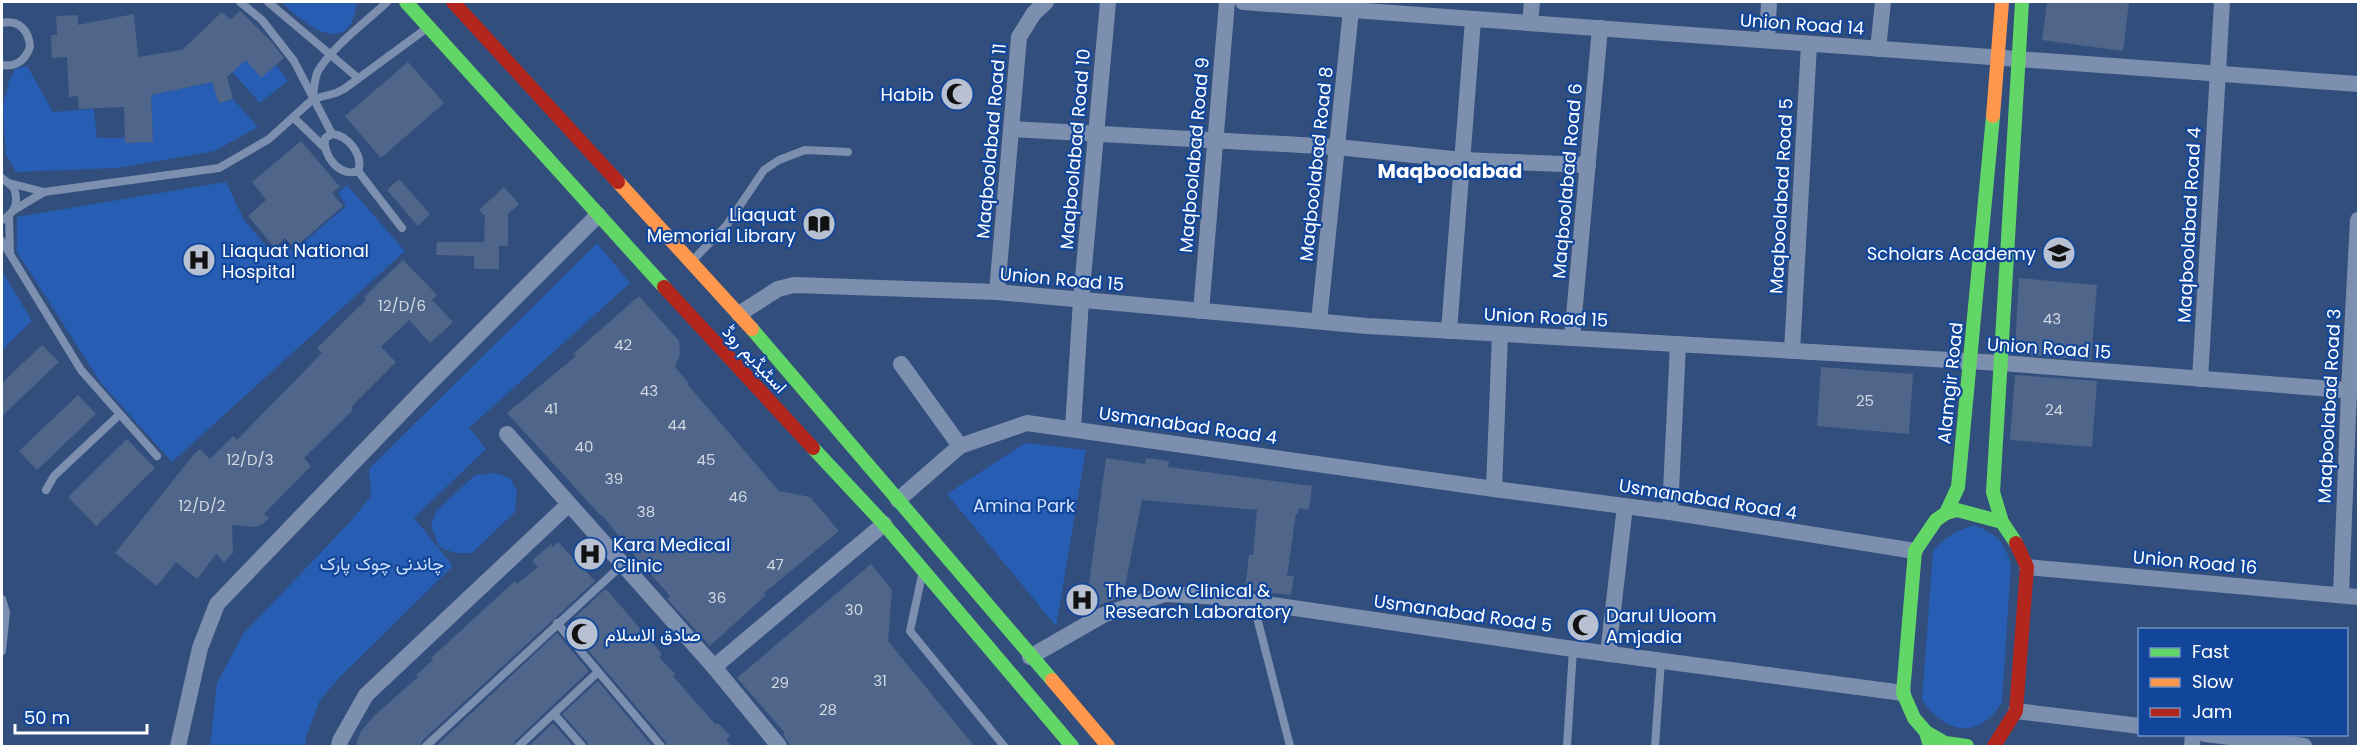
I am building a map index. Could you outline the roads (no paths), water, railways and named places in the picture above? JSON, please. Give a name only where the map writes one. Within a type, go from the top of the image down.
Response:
[{"type":"main road","name":"اسٹیڈیم روڈ","points":[[406,2],[884,524],[1072,747]]},
{"type":"main road","name":"اسٹیڈیم روڈ","points":[[453,2],[739,314],[1108,747]]},
{"type":"main road","name":"Alamgir Road","points":[[1903,693],[1915,551],[1936,520],[1946,513],[1958,487],[1998,58],[2001,2]]},
{"type":"main road","points":[[1972,747],[1997,741],[2016,711],[2027,567],[2014,539],[2002,522],[1993,492],[2022,2]]},
{"type":"main road","points":[[1946,513],[1957,510],[2002,522]]},
{"type":"main road","points":[[1903,693],[1914,718],[1926,732],[1945,742],[1966,747]]},
{"type":"main road","points":[[1926,732],[1930,747]]},
{"type":"street","name":"Maqboolabad Road 11","points":[[997,292],[1019,37],[1034,13],[1046,2]]},
{"type":"street","name":"Maqboolabad Road 10","points":[[1081,300],[1108,2]]},
{"type":"street","name":"Maqboolabad Road 9","points":[[1201,311],[1227,2]]},
{"type":"street","name":"Union Road 14","points":[[1244,2],[1305,4],[1351,10],[1424,9],[1473,20],[2358,84]]},
{"type":"street","points":[[1530,23],[1532,2]]},
{"type":"street","points":[[1767,40],[1769,2]]},
{"type":"street","points":[[1878,49],[1883,2]]},
{"type":"street","name":"Maqboolabad Road 4","points":[[2200,379],[2222,2]]},
{"type":"street","name":"Maqboolabad Road 8","points":[[1319,321],[1351,10]]},
{"type":"street","points":[[1449,331],[1473,20]]},
{"type":"street","name":"Maqboolabad Road 6","points":[[1572,338],[1600,28]]},
{"type":"street","name":"Maqboolabad Road 5","points":[[1792,351],[1809,44]]},
{"type":"street","points":[[1011,129],[1337,147],[1462,160],[1587,165]]},
{"type":"street","points":[[178,747],[200,648],[218,604],[425,388],[598,214]]},
{"type":"street","name":"Maqboolabad Road 3","points":[[2341,595],[2354,390],[2358,220]]},
{"type":"street","name":"Union Road 15","points":[[739,314],[778,290],[794,285],[997,292],[1449,331],[2001,363],[2354,390]]},
{"type":"street","points":[[1072,428],[1081,300]]},
{"type":"street","points":[[1494,489],[1500,334]]},
{"type":"street","points":[[1670,512],[1678,344]]},
{"type":"street","points":[[902,364],[960,446]]},
{"type":"street","name":"Usmanabad Road 4","points":[[898,500],[960,446],[1027,423],[1670,512],[1915,551]]},
{"type":"street","points":[[507,434],[714,668],[779,747]]},
{"type":"street","points":[[339,747],[340,741],[366,695],[569,504]]},
{"type":"street","points":[[1608,654],[1625,506]]},
{"type":"street","points":[[714,668],[884,524]]},
{"type":"street","name":"Union Road 16","points":[[2027,567],[2358,597]]},
{"type":"street","name":"Usmanabad Road 5","points":[[1030,657],[1103,615],[1165,594],[1219,597],[1608,654],[1903,693]]},
{"type":"street","points":[[2016,711],[2138,726]]},
{"type":"street","points":[[2213,736],[2297,746]]},
{"type":"lane","points":[[240,2],[262,20],[294,61],[332,134]]},
{"type":"lane","points":[[268,2],[358,78]]},
{"type":"lane","points":[[313,99],[316,77],[332,54],[387,2]]},
{"type":"lane","points":[[2,23],[15,23],[21,26],[29,40],[27,54],[22,61],[5,65],[2,75]]},
{"type":"lane","points":[[4,179],[44,192],[219,168],[269,139],[313,99],[336,93],[429,27]]},
{"type":"lane","points":[[294,117],[323,146],[334,165],[352,174],[358,171],[361,165],[357,153],[345,139],[332,134],[325,138],[323,146]]},
{"type":"lane","points":[[691,262],[726,226],[764,170],[779,160],[805,150],[848,152]]},
{"type":"lane","points":[[358,171],[402,228]]},
{"type":"lane","points":[[4,179],[16,196],[8,216],[10,254]]},
{"type":"lane","points":[[8,216],[44,192]]},
{"type":"lane","points":[[2,242],[46,317],[81,370],[157,456]]},
{"type":"lane","points":[[46,490],[54,476],[119,415]]},
{"type":"lane","points":[[426,747],[623,564]]},
{"type":"lane","points":[[923,570],[910,631],[1004,747]]},
{"type":"lane","points":[[2,599],[6,612],[2,651]]},
{"type":"lane","points":[[1253,602],[1290,747]]},
{"type":"lane","points":[[557,623],[661,747]]},
{"type":"lane","points":[[1567,747],[1573,649]]},
{"type":"lane","points":[[1655,747],[1660,661]]},
{"type":"lane","points":[[519,747],[598,672]]},
{"type":"lane","points":[[554,714],[582,747]]},
{"type":"place","name":"Habib","points":[[957,94]]},
{"type":"place","name":"Liaquat Memorial Library","points":[[819,224]]},
{"type":"place","name":"Scholars Academy","points":[[2059,253]]},
{"type":"place","name":"Liaquat National Hospital","points":[[199,260]]},
{"type":"place","name":"Kara Medical Clinic","points":[[590,554]]},
{"type":"place","name":"The Dow Clinical & Research Laboratory","points":[[1082,600]]},
{"type":"place","name":"Darul Uloom Amjadia","points":[[1583,625]]},
{"type":"place","name":"صادق الاسلام","points":[[582,634]]},
{"type":"district","name":"Maqboolabad","points":[[1450,171]]},
{"type":"park label","name":"Amina Park","points":[[1024,505]]},
{"type":"park label","name":"چاندنی چوک پارک","points":[[382,563]]}]
